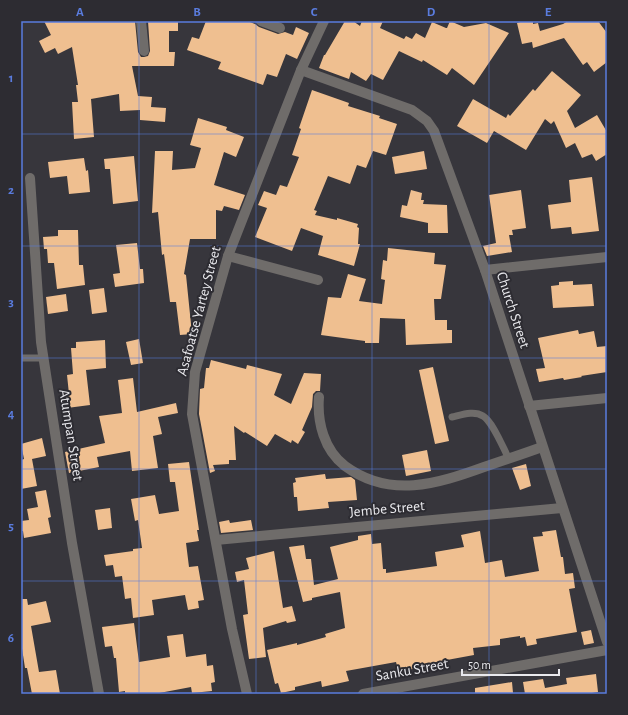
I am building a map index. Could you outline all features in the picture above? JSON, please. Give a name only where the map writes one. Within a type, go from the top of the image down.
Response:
[{"type":"street","points":[[141,21],[144,51]]},
{"type":"street","points":[[260,21],[280,28]]},
{"type":"street","name":"Asafoatse Yartey Street","points":[[247,694],[232,629],[192,414],[195,372],[228,256],[300,70],[324,21]]},
{"type":"street","name":"Church Street","points":[[300,70],[412,110],[427,121],[434,131],[485,270],[607,642]]},
{"type":"street","name":"Atumpan Street","points":[[30,178],[43,358],[72,543],[99,694]]},
{"type":"street","points":[[228,256],[318,280]]},
{"type":"street","points":[[485,270],[607,257]]},
{"type":"street","points":[[319,397],[318,410],[320,425],[330,449],[339,462],[353,472],[373,481],[416,486],[442,481],[542,447]]},
{"type":"street","points":[[529,406],[607,398]]},
{"type":"street","name":"Jembe Street","points":[[216,540],[562,508]]},
{"type":"street","name":"Sanku Street","points":[[363,694],[607,650]]},
{"type":"lane","points":[[21,358],[43,358]]},
{"type":"lane","points":[[452,417],[475,413],[483,416],[489,421],[509,458]]},
{"type":"building","points":[[44,21],[135,21],[138,52],[141,57],[144,57],[148,56],[150,51],[148,21],[178,21],[178,31],[169,31],[169,52],[175,52],[174,66],[132,66],[138,96],[152,97],[151,107],[166,108],[165,122],[140,120],[140,110],[120,111],[119,94],[91,99],[94,137],[74,139],[72,102],[78,102],[76,85],[78,85],[72,47],[58,54],[55,48],[45,53],[39,41],[51,35]]},
{"type":"building","points":[[206,21],[247,21],[278,34],[285,32],[293,35],[296,27],[309,33],[297,59],[286,54],[277,77],[267,74],[263,85],[218,69],[221,62],[187,50],[192,37],[199,39]]},
{"type":"building","points":[[345,21],[353,21],[360,26],[362,21],[383,21],[380,28],[404,39],[406,36],[412,39],[416,33],[425,38],[432,22],[446,28],[450,21],[464,27],[486,23],[509,33],[474,85],[452,68],[447,75],[423,60],[422,62],[399,51],[383,80],[371,74],[366,81],[351,72],[349,79],[319,68],[324,55]]},
{"type":"building","points":[[533,21],[533,24],[538,23],[540,31],[568,21],[598,21],[607,33],[607,62],[594,72],[587,62],[583,65],[564,38],[533,48],[532,42],[522,44],[517,23]]},
{"type":"building","points":[[552,71],[581,95],[567,111],[575,128],[597,115],[607,132],[607,154],[596,161],[592,154],[582,158],[575,143],[566,148],[554,121],[551,124],[545,119],[526,150],[494,131],[487,143],[457,126],[473,99],[506,118],[508,114],[510,116],[533,89],[535,91]]},
{"type":"building","points":[[312,90],[349,103],[348,106],[380,116],[379,118],[397,124],[386,155],[373,151],[366,168],[357,165],[350,184],[328,176],[314,210],[317,211],[315,215],[337,220],[337,218],[358,224],[358,244],[360,244],[354,266],[318,255],[323,236],[301,228],[292,251],[255,237],[267,208],[258,205],[264,191],[276,195],[280,185],[287,187],[299,157],[292,155],[301,129],[299,128]]},
{"type":"building","points":[[198,118],[227,127],[226,130],[244,137],[236,157],[224,152],[214,185],[245,195],[239,210],[224,206],[222,211],[216,210],[216,239],[190,239],[184,274],[186,275],[192,334],[180,335],[176,302],[170,302],[164,254],[162,255],[158,212],[152,213],[155,151],[173,151],[172,170],[195,168],[201,148],[190,145]]},
{"type":"building","points":[[424,151],[427,169],[395,174],[392,157]]},
{"type":"building","points":[[134,156],[138,201],[113,204],[110,169],[105,169],[104,159]]},
{"type":"building","points":[[84,158],[86,171],[88,170],[90,192],[69,194],[67,176],[50,178],[48,162]]},
{"type":"building","points":[[592,177],[599,231],[572,234],[571,227],[551,229],[548,205],[571,202],[569,180]]},
{"type":"building","points":[[411,190],[422,193],[421,200],[424,200],[423,204],[447,205],[448,233],[428,233],[428,223],[400,217],[402,205],[407,206]]},
{"type":"building","points":[[521,190],[526,228],[512,230],[513,235],[509,235],[512,252],[487,256],[483,246],[496,243],[489,195]]},
{"type":"building","points":[[58,230],[78,230],[79,265],[83,265],[85,285],[57,289],[54,263],[48,263],[47,249],[44,249],[43,237],[58,236]]},
{"type":"building","points":[[137,243],[140,269],[143,269],[144,283],[115,287],[113,274],[120,273],[116,245]]},
{"type":"building","points":[[388,248],[435,253],[434,264],[446,265],[441,299],[434,299],[435,320],[447,320],[447,330],[452,330],[452,343],[406,345],[405,319],[380,318],[379,343],[365,343],[365,341],[321,335],[328,297],[341,298],[348,274],[366,279],[359,301],[382,304],[385,280],[381,279],[383,260],[387,261]]},
{"type":"building","points":[[573,281],[573,285],[592,284],[594,306],[553,308],[551,286],[559,285],[559,282]]},
{"type":"building","points":[[104,288],[107,312],[92,314],[89,290]]},
{"type":"building","points":[[66,294],[68,311],[48,314],[46,297]]},
{"type":"building","points":[[578,330],[579,334],[594,331],[597,347],[607,346],[607,372],[564,380],[563,378],[539,382],[536,369],[545,368],[538,338]]},
{"type":"building","points":[[139,339],[143,363],[131,365],[126,342]]},
{"type":"building","points":[[105,340],[106,368],[86,370],[90,405],[67,408],[65,395],[69,394],[67,375],[73,374],[71,348],[76,348],[76,342]]},
{"type":"building","points":[[211,360],[246,369],[247,365],[282,374],[274,395],[291,404],[304,373],[321,374],[320,391],[316,391],[313,394],[312,407],[302,430],[305,432],[298,444],[292,440],[291,443],[275,434],[267,446],[234,426],[236,460],[229,460],[229,464],[213,465],[215,471],[210,473],[199,414],[200,389],[204,388],[206,368],[209,368]]},
{"type":"building","points":[[433,367],[449,441],[435,444],[419,370]]},
{"type":"building","points":[[133,378],[137,412],[176,403],[178,413],[158,417],[162,434],[153,436],[158,468],[132,471],[130,451],[97,457],[99,467],[69,473],[65,452],[105,443],[99,416],[122,413],[118,380]]},
{"type":"building","points":[[42,438],[46,456],[32,459],[37,486],[21,489],[21,460],[24,459],[21,444]]},
{"type":"building","points":[[427,450],[431,471],[406,476],[402,455]]},
{"type":"building","points":[[189,462],[199,530],[197,530],[199,541],[186,543],[189,567],[198,566],[204,600],[198,601],[199,608],[188,610],[185,595],[152,600],[154,615],[133,618],[131,598],[125,599],[122,576],[115,577],[113,565],[106,566],[104,555],[133,551],[133,549],[142,548],[138,520],[135,521],[131,499],[155,495],[159,514],[179,511],[175,482],[170,482],[168,464]]},
{"type":"building","points":[[526,464],[531,486],[520,490],[512,468]]},
{"type":"building","points":[[325,474],[326,479],[351,477],[355,480],[357,500],[328,502],[329,508],[298,511],[297,497],[294,497],[293,483],[296,482],[295,478]]},
{"type":"building","points":[[46,490],[51,517],[48,518],[51,533],[24,538],[23,531],[21,531],[21,521],[29,520],[27,509],[38,507],[35,492]]},
{"type":"building","points":[[110,508],[112,528],[98,530],[95,510]]},
{"type":"building","points":[[229,520],[230,523],[251,520],[253,530],[221,533],[219,522]]},
{"type":"building","points":[[556,530],[561,557],[563,557],[565,574],[573,573],[575,588],[569,589],[577,632],[536,639],[537,644],[527,646],[525,637],[520,638],[520,636],[500,639],[500,645],[473,648],[474,655],[436,662],[399,673],[396,662],[346,671],[349,681],[322,687],[321,681],[295,687],[295,690],[281,693],[278,683],[275,684],[267,650],[297,643],[297,645],[326,637],[325,634],[345,628],[340,592],[312,598],[312,600],[303,602],[289,547],[304,545],[306,559],[311,559],[314,585],[338,579],[330,547],[358,540],[358,536],[371,534],[372,544],[381,543],[383,569],[386,569],[386,573],[437,566],[435,552],[464,547],[461,535],[480,531],[485,563],[502,560],[505,577],[539,571],[533,537],[543,536],[542,532]]},
{"type":"building","points":[[274,551],[283,608],[292,606],[296,621],[287,623],[286,621],[263,628],[266,657],[249,659],[243,615],[248,614],[244,580],[237,582],[235,572],[249,569],[246,558]]},
{"type":"building","points":[[21,599],[27,599],[28,605],[46,601],[51,622],[31,626],[39,672],[56,670],[60,694],[32,694],[27,668],[25,668],[21,642]]},
{"type":"building","points":[[134,623],[139,662],[170,657],[167,636],[183,634],[186,657],[206,654],[207,666],[213,665],[215,682],[211,683],[212,691],[192,693],[191,687],[154,694],[125,694],[125,691],[119,692],[116,658],[114,658],[112,646],[105,647],[102,627]]},
{"type":"building","points":[[591,630],[594,643],[584,645],[581,632]]},
{"type":"building","points":[[596,674],[598,692],[586,694],[525,694],[523,682],[543,679],[545,688],[567,684],[566,678]]},
{"type":"building","points":[[512,682],[513,693],[475,694],[475,688]]}]
